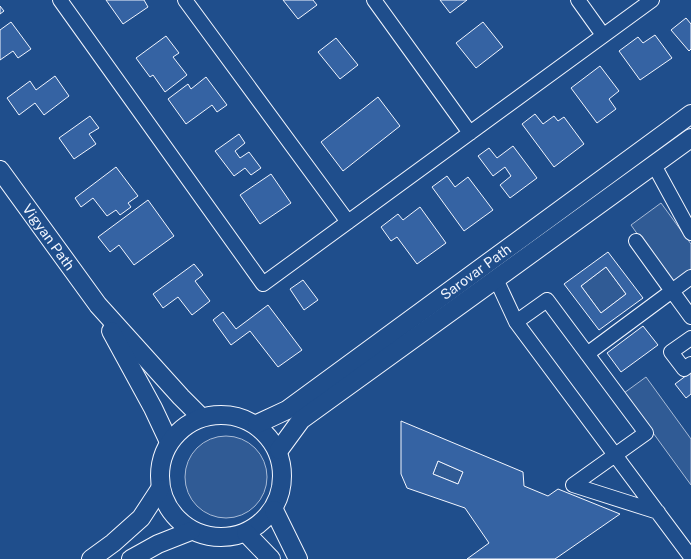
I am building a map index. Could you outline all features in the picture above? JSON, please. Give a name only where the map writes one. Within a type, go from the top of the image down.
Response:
[{"type":"main road","name":"Sarovar Path","points":[[257,424],[287,410],[691,114]]},
{"type":"main road","name":"Sarovar Path","points":[[279,450],[301,420],[691,138]]},
{"type":"main road","name":"Vigyan Path","points":[[0,170],[98,305],[201,417]]},
{"type":"main road","name":"Vigyan Path","points":[[98,305],[153,408],[169,442]]},
{"type":"main road","points":[[230,414],[257,424],[279,450],[284,481],[274,510],[246,533],[228,538],[209,537],[192,531],[171,513],[160,489],[160,464],[169,442],[201,417],[230,414]]},
{"type":"main road","points":[[91,559],[113,543],[141,518],[160,489]]},
{"type":"main road","points":[[274,510],[298,559]]},
{"type":"main road","points":[[131,559],[158,544],[192,531]]},
{"type":"main road","points":[[246,533],[271,559]]},
{"type":"street","points":[[60,0],[263,284],[652,0]]},
{"type":"street","points":[[185,0],[348,222]]},
{"type":"street","points":[[374,0],[470,132]]},
{"type":"street","points":[[578,0],[604,35]]},
{"type":"street","points":[[654,165],[691,232]]},
{"type":"street","points":[[636,241],[691,317]]},
{"type":"street","points":[[587,354],[691,277]]},
{"type":"street","points":[[496,279],[516,322],[691,557]]},
{"type":"street","points":[[516,322],[547,300],[646,433],[614,454],[573,485],[658,512]]},
{"type":"street","points":[[691,338],[671,352],[684,369],[691,364]]},
{"type":"shaded area","points":[[661,203],[691,244],[691,269],[672,283],[631,225]]},
{"type":"shaded area","points":[[606,267],[626,294],[601,313],[581,286]]},
{"type":"shaded area","points":[[646,377],[691,439],[691,485],[624,393]]},
{"type":"shaded area","points":[[226,436],[242,439],[255,448],[264,461],[267,477],[264,493],[255,506],[242,515],[226,518],[210,515],[197,506],[188,493],[185,477],[188,461],[197,448],[210,439]]},
{"type":"shaded area","points":[[438,461],[463,472],[458,484],[433,474]]},
{"type":"building","points":[[106,0],[144,0],[148,7],[123,24]]},
{"type":"building","points":[[283,0],[313,0],[317,5],[298,19]]},
{"type":"building","points":[[440,0],[467,0],[450,13]]},
{"type":"building","points":[[0,6],[4,11],[0,14]]},
{"type":"building","points":[[686,18],[691,24],[691,49],[689,51],[671,30]]},
{"type":"building","points":[[11,22],[31,49],[18,58],[13,51],[0,60],[0,30]]},
{"type":"building","points":[[483,22],[503,47],[476,68],[456,43]]},
{"type":"building","points":[[655,35],[672,58],[640,80],[619,51],[638,37],[643,43]]},
{"type":"building","points":[[166,36],[179,53],[173,57],[187,75],[165,92],[153,75],[150,77],[136,58]]},
{"type":"building","points":[[336,38],[358,65],[340,79],[318,52]]},
{"type":"building","points":[[600,66],[619,91],[609,99],[616,109],[597,123],[571,88]]},
{"type":"building","points":[[55,76],[69,96],[44,115],[35,103],[19,115],[7,98],[30,81],[36,90]]},
{"type":"building","points":[[206,77],[227,105],[217,112],[212,105],[186,124],[168,99],[188,84],[191,89]]},
{"type":"building","points":[[378,97],[400,126],[343,171],[321,142]]},
{"type":"building","points":[[535,114],[543,124],[554,116],[558,121],[564,117],[584,144],[554,167],[522,124]]},
{"type":"building","points":[[90,116],[99,128],[89,134],[96,144],[74,159],[59,138]]},
{"type":"building","points":[[239,134],[245,143],[235,151],[240,158],[249,152],[261,168],[251,175],[245,168],[234,176],[215,151]]},
{"type":"building","points":[[513,146],[537,178],[510,198],[500,185],[511,176],[505,167],[493,176],[478,156],[489,148],[497,158]]},
{"type":"building","points":[[116,167],[138,196],[128,203],[131,207],[120,215],[116,210],[107,216],[93,198],[81,207],[75,198]]},
{"type":"building","points":[[271,174],[291,203],[260,224],[240,195]]},
{"type":"building","points":[[447,176],[455,187],[468,177],[493,210],[464,231],[432,187]]},
{"type":"building","points":[[148,200],[174,236],[134,265],[119,245],[110,252],[98,237]]},
{"type":"building","points":[[420,207],[446,243],[417,264],[397,237],[391,241],[381,227],[398,214],[403,220]]},
{"type":"building","points":[[608,252],[643,298],[599,330],[564,284]],"holes":[[[606,267],[626,294],[601,313],[581,286]]]},
{"type":"building","points":[[194,264],[203,275],[195,281],[210,301],[192,315],[178,297],[163,308],[153,294]]},
{"type":"building","points":[[303,280],[318,300],[304,310],[290,289]]},
{"type":"building","points":[[268,305],[302,350],[278,367],[250,331],[231,345],[213,320],[223,312],[236,329]]},
{"type":"building","points":[[643,326],[658,345],[621,372],[607,353]]},
{"type":"building","points":[[691,372],[691,394],[686,398],[675,384]]},
{"type":"building","points":[[401,421],[523,472],[524,486],[548,496],[558,489],[620,514],[555,559],[467,559],[489,543],[465,508],[407,488],[401,474]],"holes":[[[438,461],[463,472],[458,484],[433,474]]]}]
